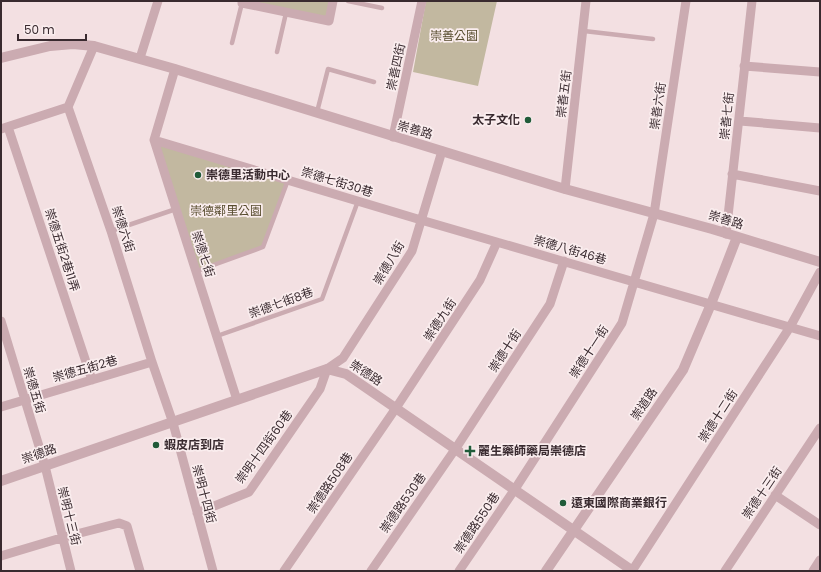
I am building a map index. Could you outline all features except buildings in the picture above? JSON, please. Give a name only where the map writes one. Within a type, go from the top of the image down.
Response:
[{"type":"street","points":[[140,58],[158,1]]},
{"type":"street","points":[[242,2],[329,22],[333,1]]},
{"type":"street","name":"崇善四街","points":[[393,137],[422,1]]},
{"type":"street","name":"崇善五街","points":[[565,189],[584,31],[586,1]]},
{"type":"street","name":"崇善六街","points":[[654,214],[686,1]]},
{"type":"street","name":"崇善七街","points":[[726,234],[732,174],[740,121],[744,66],[752,1]]},
{"type":"street","name":"崇善路","points":[[1,58],[50,46],[73,44],[94,46],[176,68],[393,137],[565,189],[820,262]]},
{"type":"street","points":[[5,128],[68,107],[94,46]]},
{"type":"street","points":[[744,66],[820,72]]},
{"type":"street","points":[[154,140],[176,68]]},
{"type":"street","name":"崇德六街","points":[[68,107],[111,231],[152,362],[173,423]]},
{"type":"street","points":[[740,121],[820,128]]},
{"type":"street","name":"崇德五街2巷11弄","points":[[5,128],[92,380]]},
{"type":"street","name":"崇德七街30巷","points":[[154,140],[422,220]]},
{"type":"street","name":"崇德七街","points":[[154,140],[218,336],[237,400]]},
{"type":"street","name":"崇德八街","points":[[327,369],[343,358],[412,251],[442,151]]},
{"type":"street","points":[[732,174],[820,191]]},
{"type":"street","name":"崇德十一街","points":[[515,489],[622,323],[654,214]]},
{"type":"street","name":"崇德八街46巷","points":[[422,220],[820,336]]},
{"type":"street","name":"崇道路","points":[[546,571],[683,370],[737,237]]},
{"type":"street","name":"崇德九街","points":[[396,408],[480,280],[497,242]]},
{"type":"street","name":"崇德十街","points":[[456,448],[550,304],[564,261]]},
{"type":"street","name":"崇德十二街","points":[[632,571],[790,327],[820,272]]},
{"type":"street","name":"崇德五街","points":[[1,322],[45,466]]},
{"type":"street","name":"崇德五街2巷","points":[[1,407],[152,362]]},
{"type":"street","name":"崇德路","points":[[1,481],[327,369],[346,374],[574,529],[632,571]]},
{"type":"street","name":"崇明十四街60巷","points":[[197,513],[249,492],[320,389],[327,369]]},
{"type":"street","name":"崇德路508巷","points":[[284,571],[396,408]]},
{"type":"street","name":"崇明十四街","points":[[173,423],[212,571]]},
{"type":"street","name":"崇德十三街","points":[[725,571],[820,428]]},
{"type":"street","name":"崇德路530巷","points":[[371,571],[456,448]]},
{"type":"street","name":"崇明十三街","points":[[45,466],[61,538],[71,571]]},
{"type":"street","name":"崇德路550巷","points":[[459,571],[515,489]]},
{"type":"street","points":[[775,495],[820,525]]},
{"type":"street","points":[[1,556],[119,523],[127,526],[140,571]]},
{"type":"street","points":[[813,571],[820,560]]},
{"type":"lane","points":[[348,1],[382,8]]},
{"type":"lane","points":[[232,43],[242,2]]},
{"type":"lane","points":[[277,52],[286,13]]},
{"type":"lane","points":[[584,31],[653,40]]},
{"type":"lane","points":[[317,113],[328,69],[374,82]]},
{"type":"lane","points":[[196,272],[262,247],[288,180]]},
{"type":"lane","name":"崇德七街8巷","points":[[218,336],[322,299],[358,201]]},
{"type":"lane","points":[[111,231],[176,209]]},
{"type":"green space","points":[[248,1],[330,1],[327,17]]},
{"type":"green space","name":"崇善公園","points":[[426,1],[497,1],[478,86],[413,72]]},
{"type":"green space","name":"崇德鄰里公園","points":[[161,142],[288,181],[262,247],[197,271],[159,153]]},
{"type":"place","name":"太子文化","points":[[528,120]]},
{"type":"place","name":"崇德里活動中心","points":[[198,175]]},
{"type":"place","name":"蝦皮店到店","points":[[156,445]]},
{"type":"place","name":"麗生藥師藥局崇德店","points":[[470,451]]},
{"type":"place","name":"遠東國際商業銀行","points":[[563,503]]}]
